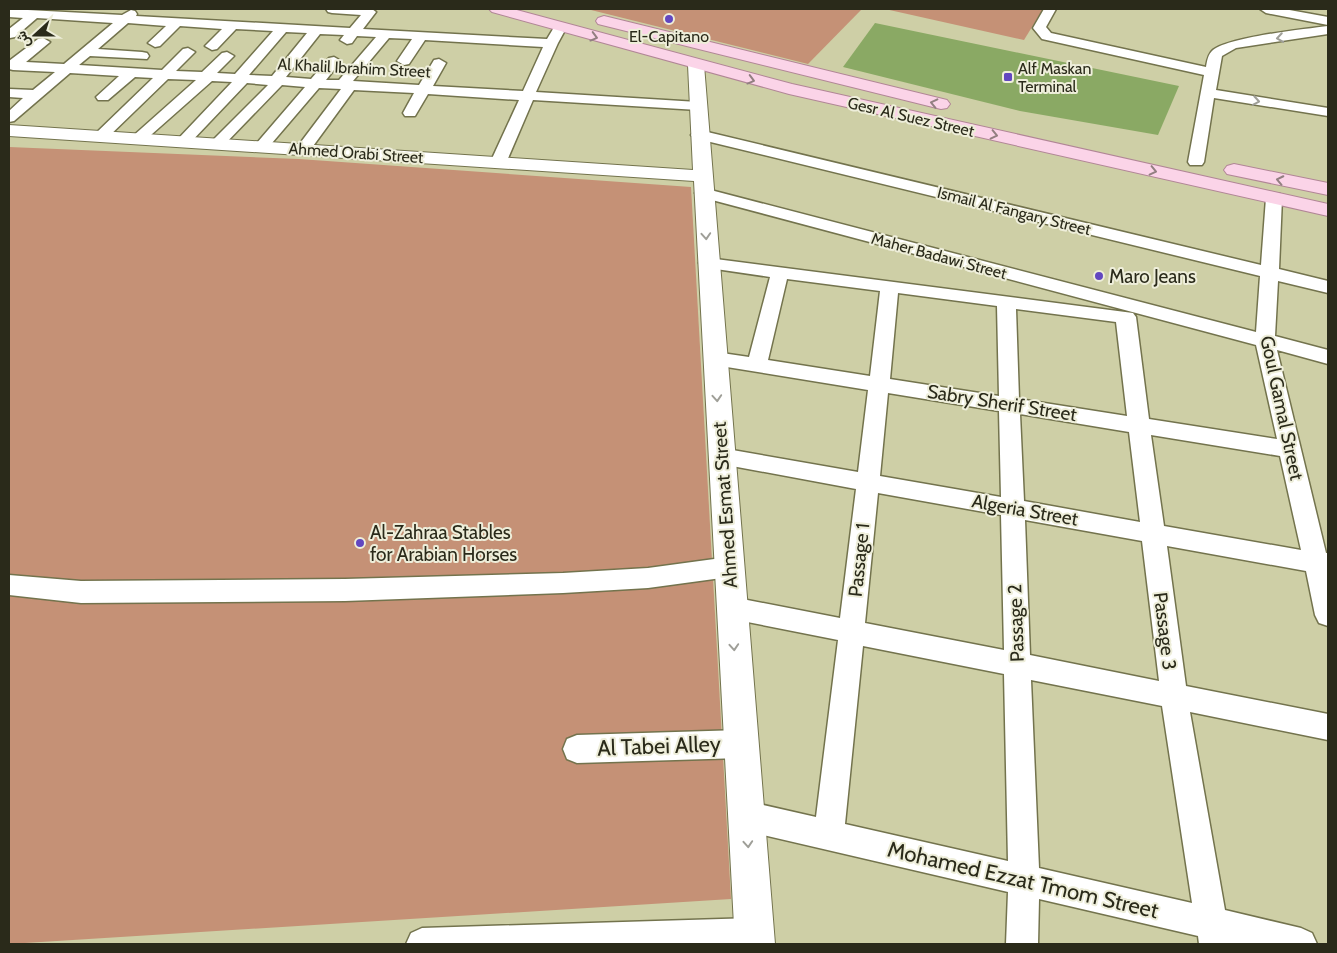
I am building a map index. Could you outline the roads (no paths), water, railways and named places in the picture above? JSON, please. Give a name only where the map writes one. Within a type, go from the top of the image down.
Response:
[{"type":"main road","name":"Gesr Al Suez Street","points":[[497,9],[788,89],[1328,210]]},
{"type":"main road","name":"Gesr Al Suez Street","points":[[556,9],[956,108]]},
{"type":"main road","name":"Ahmed Esmat Street","points":[[696,65],[699,135],[754,939]]},
{"type":"main road","name":"Ahmed Orabi Street","points":[[9,131],[498,163],[703,185]]},
{"type":"main road","points":[[1052,131],[1138,150]]},
{"type":"main road","points":[[1177,158],[1328,189]]},
{"type":"street","points":[[86,17],[97,9]]},
{"type":"street","points":[[9,118],[138,9]]},
{"type":"street","points":[[155,43],[196,9]]},
{"type":"street","points":[[261,147],[315,83],[370,12],[332,9]]},
{"type":"street","points":[[1050,9],[1039,28],[1047,36],[1210,82],[1328,112]]},
{"type":"street","points":[[1266,9],[1328,21]]},
{"type":"street","points":[[10,34],[22,12],[217,24],[230,20],[283,28],[551,43]]},
{"type":"street","points":[[212,46],[230,20]]},
{"type":"street","points":[[183,142],[283,28]]},
{"type":"street","points":[[498,163],[551,43],[561,28]]},
{"type":"street","points":[[217,144],[277,81],[317,30]]},
{"type":"street","points":[[1196,162],[1214,58],[1217,52],[1224,48],[1328,30]]},
{"type":"street","points":[[303,150],[361,60],[367,58],[385,34]]},
{"type":"street","points":[[404,61],[421,36]]},
{"type":"street","points":[[11,66],[43,42]]},
{"type":"street","points":[[88,52],[142,56]]},
{"type":"street","points":[[100,137],[188,52]]},
{"type":"street","points":[[138,139],[227,56]]},
{"type":"street","points":[[410,113],[440,63]]},
{"type":"street","name":"Al Khalil Ibrahim Street","points":[[11,66],[698,106]]},
{"type":"street","points":[[103,97],[131,73]]},
{"type":"street","points":[[1210,82],[1294,95],[1317,96]]},
{"type":"street","points":[[9,93],[37,95]]},
{"type":"street","name":"Ismail Al Fangary Street","points":[[699,135],[1328,287]]},
{"type":"street","name":"Maher Badawi Street","points":[[703,185],[1174,317],[1328,358]]},
{"type":"street","name":"Goul Gamal Street","points":[[1274,198],[1264,341],[1290,449],[1322,563],[1328,615]]},
{"type":"street","name":"Maher Badawi Street","points":[[708,262],[1125,317],[1160,320],[1174,317]]},
{"type":"street","points":[[758,365],[780,272]]},
{"type":"street","name":"Passage 1","points":[[829,835],[890,286]]},
{"type":"street","name":"Passage 2","points":[[1006,302],[1024,880],[1022,944]]},
{"type":"street","name":"Passage 3","points":[[1125,317],[1174,696],[1213,934]]},
{"type":"street","name":"Sabry Sherif Street","points":[[715,359],[1290,449]]},
{"type":"street","name":"Algeria Street","points":[[721,456],[1322,563]]},
{"type":"street","points":[[9,585],[81,592],[345,590],[563,583],[648,578],[729,567]]},
{"type":"street","points":[[732,608],[1328,727]]},
{"type":"street","name":"Al Tabei Alley","points":[[577,749],[741,744]]},
{"type":"street","name":"Mohamed Ezzat Tmom Street","points":[[746,816],[1024,880],[1213,934],[1300,944]]},
{"type":"street","points":[[422,944],[754,939]]},
{"type":"place","name":"El-Capitano","points":[[669,19]]},
{"type":"place","name":"Alf Maskan Terminal","points":[[1008,77]]},
{"type":"place","name":"Maro Jeans","points":[[1099,276]]},
{"type":"place","name":"Al-Zahraa Stables for Arabian Horses","points":[[360,543]]}]
